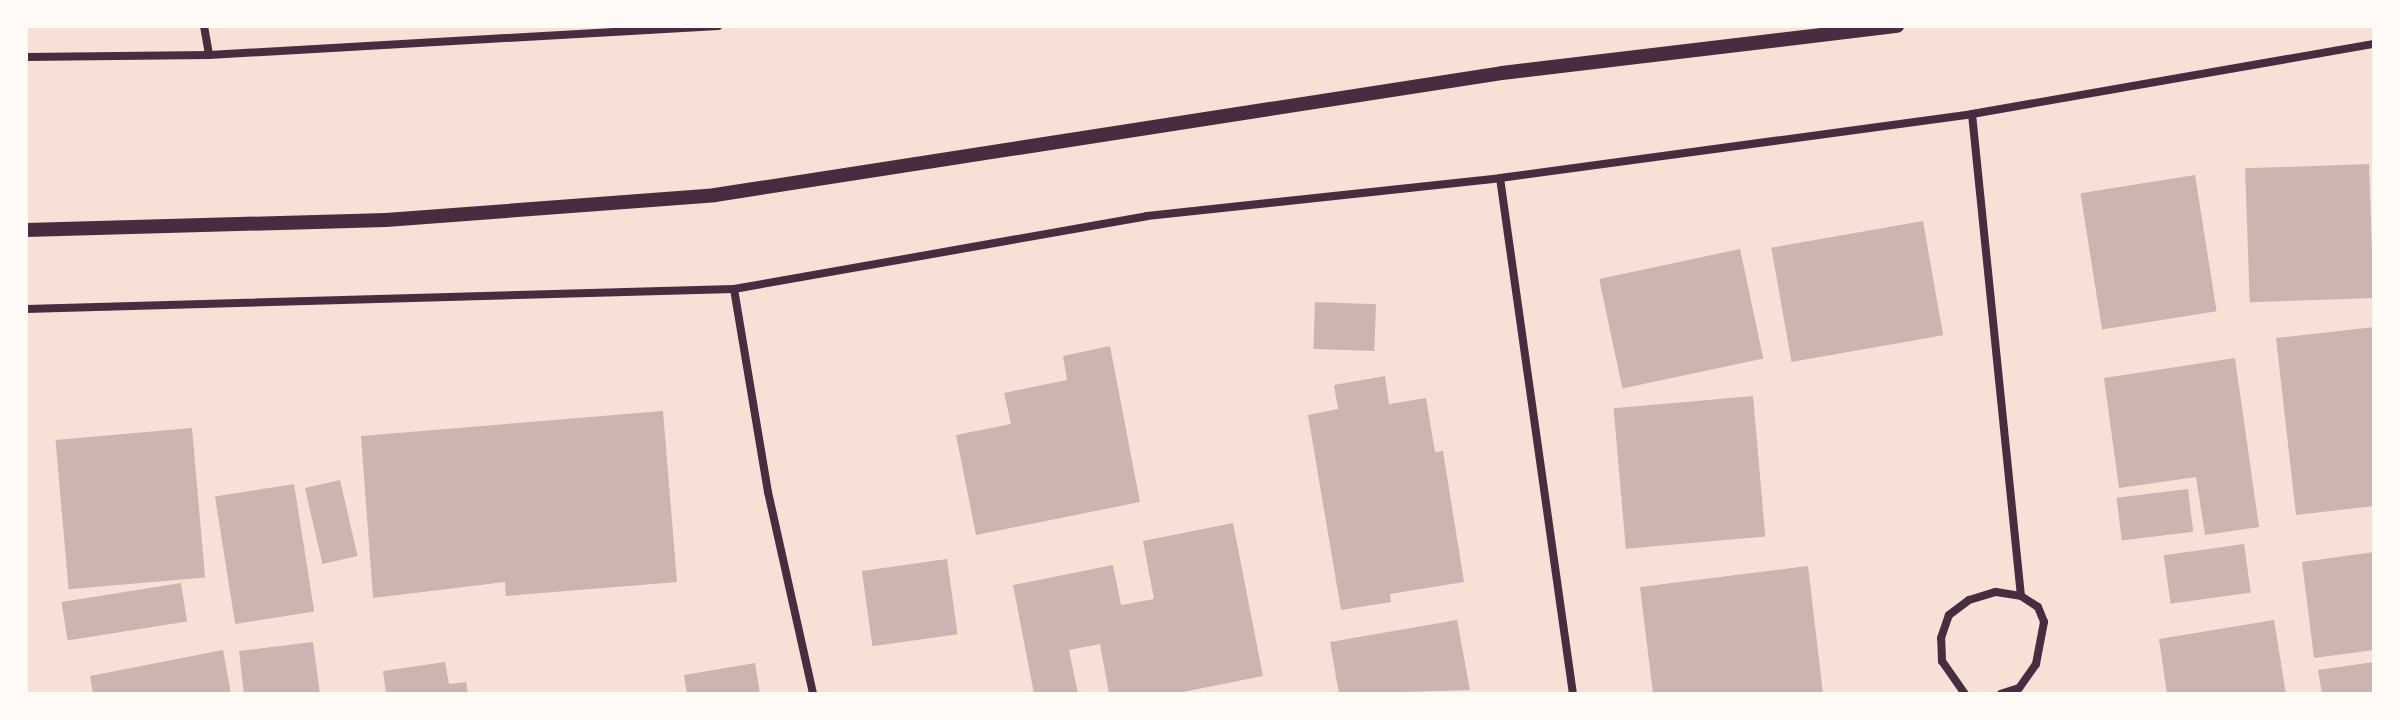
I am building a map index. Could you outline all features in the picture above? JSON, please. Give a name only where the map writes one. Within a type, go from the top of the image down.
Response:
[{"type":"street","points":[[204,26],[209,55]]},
{"type":"street","points":[[26,57],[209,55],[718,26]]},
{"type":"street","points":[[26,230],[386,220],[715,195],[1502,73],[1897,26]]},
{"type":"street","points":[[26,309],[734,289],[1147,216],[1500,178],[1972,114],[2374,44]]},
{"type":"street","points":[[1972,114],[2021,596]]},
{"type":"street","points":[[1500,178],[1573,694]]},
{"type":"street","points":[[734,289],[768,492],[813,694]]},
{"type":"street","points":[[1965,694],[1942,661],[1941,638],[1949,615],[1969,600],[1996,592],[2021,596],[2038,607],[2044,622],[2036,664],[2019,688],[2001,694]]},
{"type":"building","points":[[2369,164],[2374,298],[2250,302],[2245,168]]},
{"type":"building","points":[[2195,175],[2217,311],[2102,329],[2080,193]]},
{"type":"building","points":[[1923,221],[1943,335],[1791,362],[1771,248]]},
{"type":"building","points":[[1740,249],[1763,359],[1622,388],[1599,279]]},
{"type":"building","points":[[1315,302],[1376,304],[1374,351],[1313,349]]},
{"type":"building","points":[[2374,327],[2374,506],[2296,515],[2276,338]]},
{"type":"building","points":[[1110,346],[1140,502],[976,535],[956,435],[1011,424],[1004,393],[1067,380],[1063,356]]},
{"type":"building","points":[[2235,358],[2259,527],[2205,535],[2196,477],[2119,488],[2104,378]]},
{"type":"building","points":[[1385,376],[1389,404],[1426,398],[1435,452],[1443,451],[1464,582],[1390,594],[1391,602],[1341,610],[1308,415],[1338,409],[1334,385]]},
{"type":"building","points":[[1753,396],[1765,536],[1626,549],[1614,408]]},
{"type":"building","points":[[663,411],[677,582],[506,596],[505,582],[373,598],[361,436]]},
{"type":"building","points":[[192,428],[205,577],[69,589],[56,440]]},
{"type":"building","points":[[340,480],[358,556],[322,564],[305,488]]},
{"type":"building","points":[[294,484],[314,611],[235,624],[215,497]]},
{"type":"building","points":[[2188,489],[2193,532],[2122,540],[2117,498]]},
{"type":"building","points":[[1233,523],[1263,676],[1173,694],[1109,694],[1100,644],[1069,650],[1078,694],[1034,694],[1013,585],[1113,565],[1121,605],[1154,599],[1143,541]]},
{"type":"building","points":[[2244,544],[2251,593],[2171,604],[2164,555]]},
{"type":"building","points":[[2374,552],[2374,650],[2314,658],[2302,562]]},
{"type":"building","points":[[947,559],[958,634],[872,646],[862,571]]},
{"type":"building","points":[[1808,566],[1823,694],[1653,694],[1640,587]]},
{"type":"building","points":[[181,583],[187,622],[68,640],[61,602]]},
{"type":"building","points":[[1457,620],[1470,690],[1339,694],[1330,642]]},
{"type":"building","points":[[2274,620],[2286,694],[2167,694],[2159,639]]},
{"type":"building","points":[[313,642],[320,694],[244,694],[239,651]]},
{"type":"building","points":[[223,650],[231,694],[93,694],[90,676]]},
{"type":"building","points":[[445,662],[449,684],[466,682],[468,694],[386,694],[383,671]]},
{"type":"building","points":[[2374,662],[2374,694],[2322,694],[2318,670]]},
{"type":"building","points":[[755,663],[760,694],[687,694],[684,675]]}]
